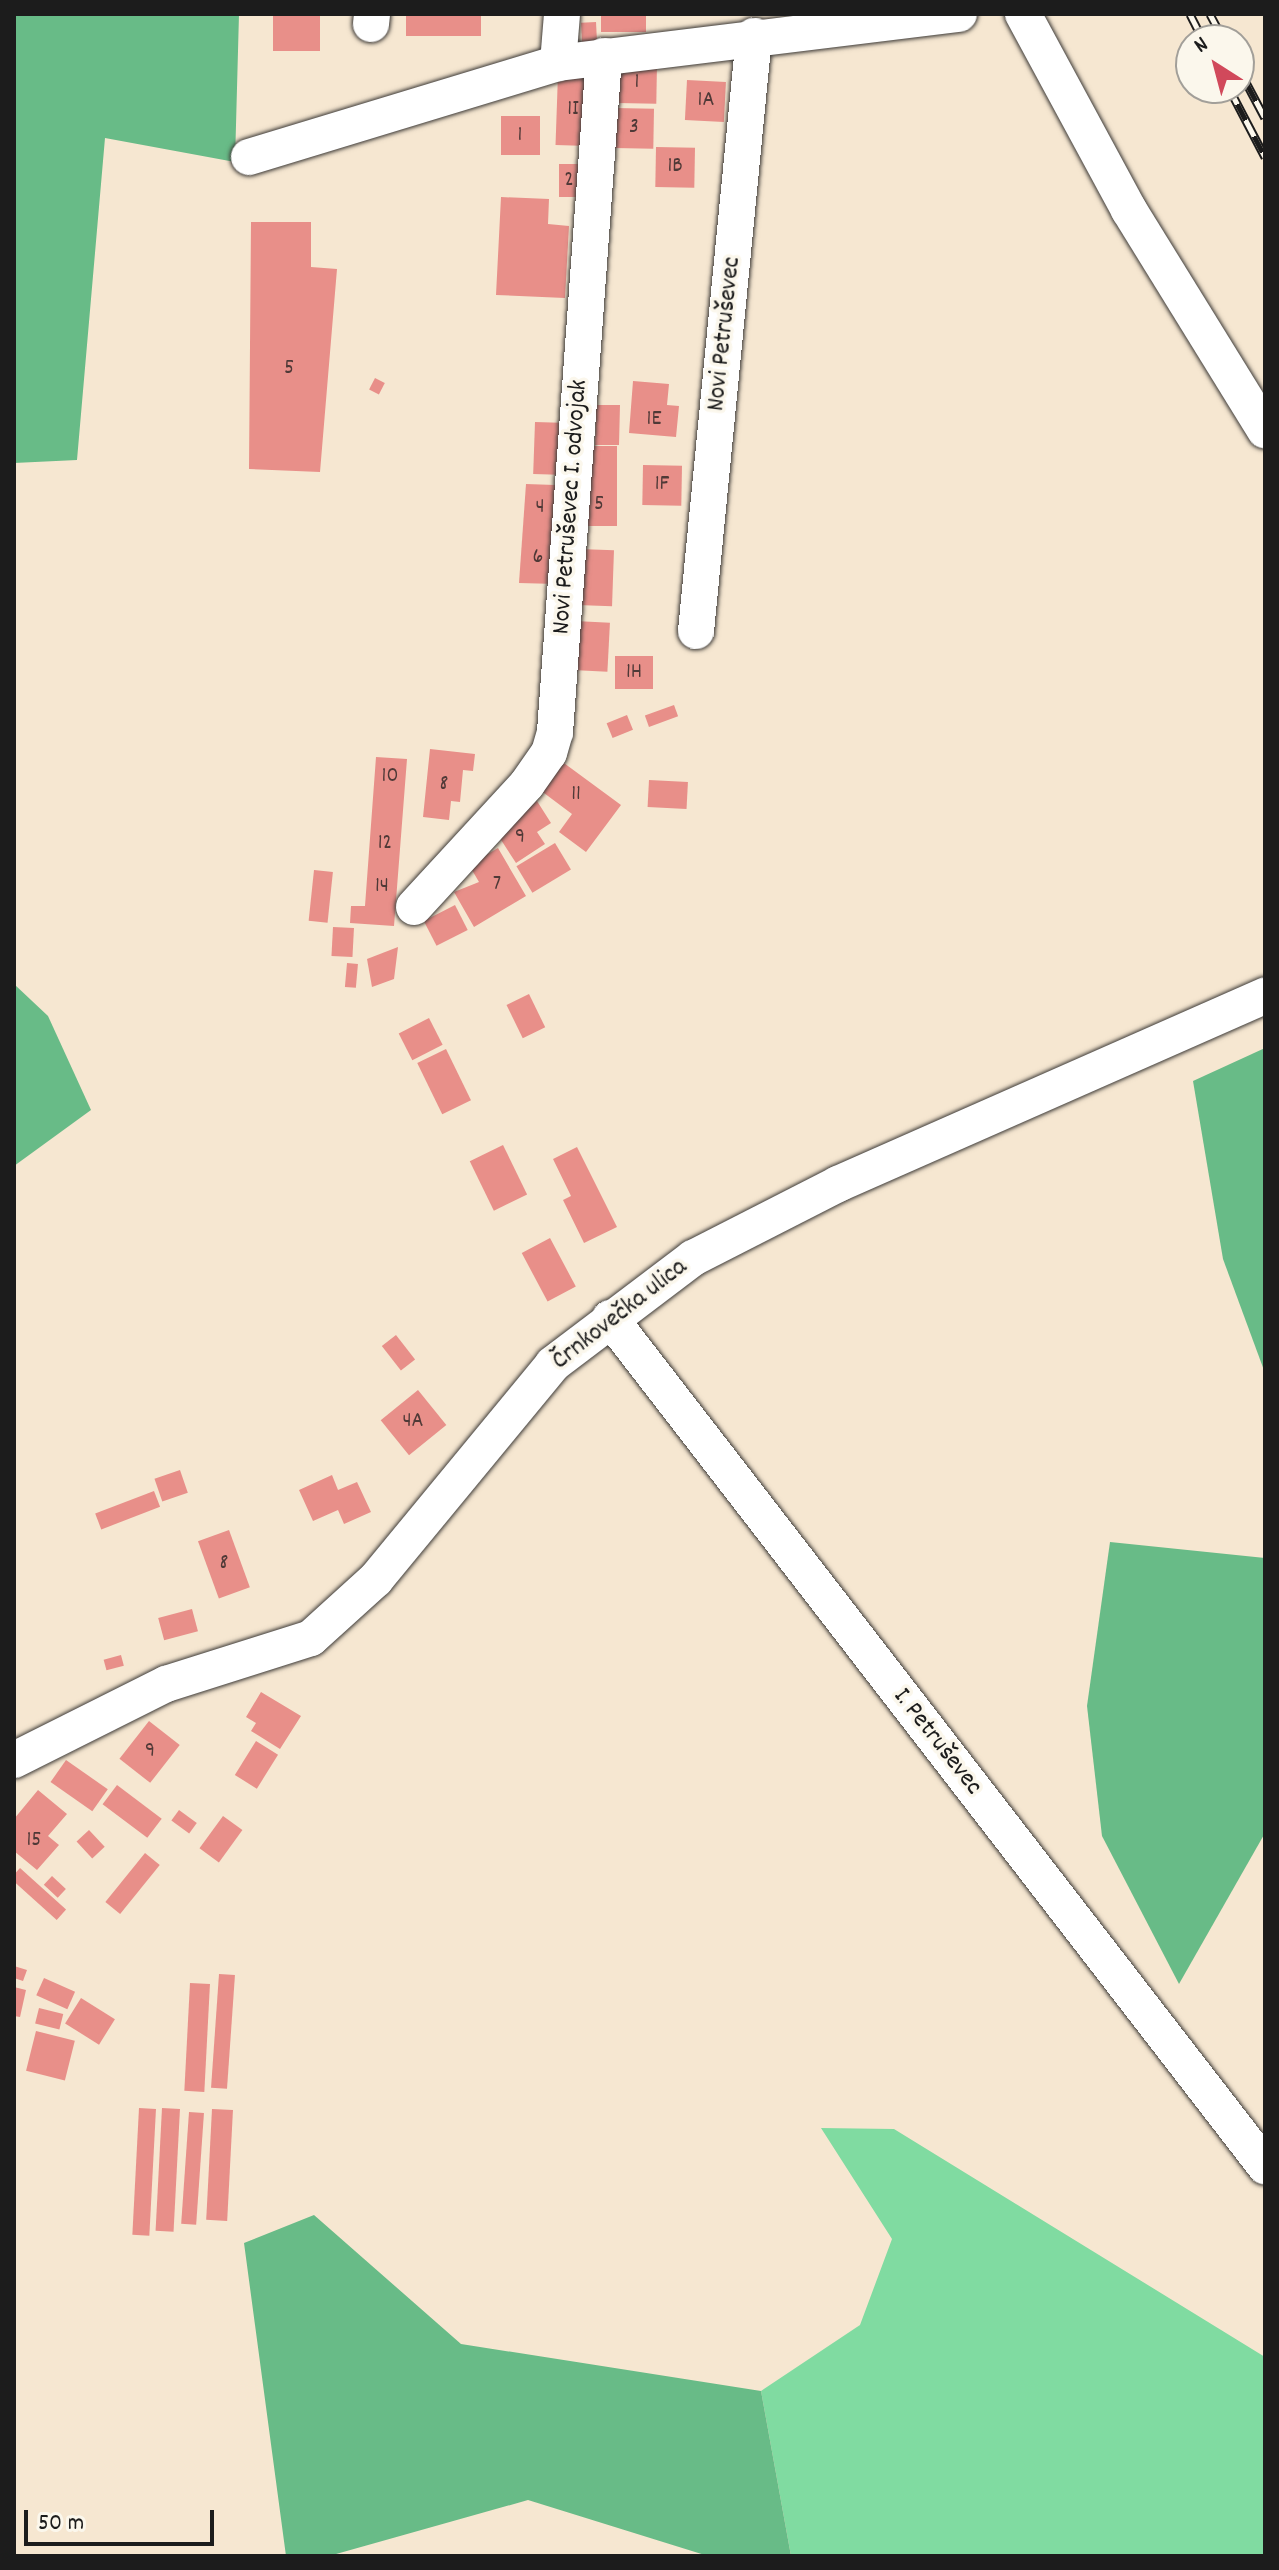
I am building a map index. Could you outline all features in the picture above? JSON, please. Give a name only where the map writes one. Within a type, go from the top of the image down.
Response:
[{"type":"street","points":[[558,63],[562,14]]},
{"type":"street","points":[[249,157],[558,63],[754,36],[959,14]]},
{"type":"street","points":[[1023,14],[1129,210],[1265,430]]},
{"type":"street","name":"Novi Petruševec","points":[[696,631],[754,36]]},
{"type":"street","name":"Novi Petruševec I. odvojak","points":[[414,907],[527,784],[549,753],[555,732],[604,56]]},
{"type":"street","name":"Črnkovečka ulica","points":[[14,1760],[166,1684],[311,1638],[376,1579],[553,1364],[693,1258],[838,1184],[1265,996]]},
{"type":"street","name":"I. Petruševec","points":[[610,1318],[1265,2166]]},
{"type":"green space","points":[[14,14],[239,14],[235,162],[105,138],[77,460],[14,463]]},
{"type":"green space","points":[[14,984],[48,1016],[91,1110],[14,1166]]},
{"type":"green space","points":[[1265,1048],[1265,1373],[1223,1259],[1193,1081]]},
{"type":"green space","points":[[1110,1542],[1265,1558],[1265,1833],[1179,1984],[1102,1836],[1087,1706]]},
{"type":"green space","points":[[821,2128],[894,2129],[1265,2357],[1265,2556],[791,2556],[761,2391],[860,2325],[892,2239]]},
{"type":"green space","points":[[314,2215],[461,2344],[761,2391],[791,2556],[708,2556],[528,2500],[329,2556],[286,2556],[244,2243]]},
{"type":"building","points":[[273,14],[320,14],[320,51],[273,51]]},
{"type":"building","points":[[406,14],[481,14],[481,36],[406,36]]},
{"type":"building","points":[[601,14],[646,14],[646,32],[601,32]]},
{"type":"building","points":[[596,22],[597,43],[582,44],[581,23]]},
{"type":"building","points":[[618,63],[657,64],[656,104],[617,103]]},
{"type":"building","points":[[558,74],[591,75],[589,146],[556,145]]},
{"type":"building","points":[[687,80],[726,82],[724,122],[685,120]]},
{"type":"building","points":[[615,108],[654,109],[653,149],[614,148]]},
{"type":"building","points":[[501,116],[540,116],[540,155],[501,155]]},
{"type":"building","points":[[656,147],[695,148],[694,188],[655,187]]},
{"type":"building","points":[[559,164],[580,164],[580,197],[559,197]]},
{"type":"building","points":[[501,197],[549,199],[548,224],[569,226],[565,298],[496,295]]},
{"type":"building","points":[[251,222],[311,222],[311,267],[337,269],[320,472],[249,469]]},
{"type":"building","points":[[375,378],[385,383],[379,395],[369,390]]},
{"type":"building","points":[[633,381],[669,384],[667,405],[679,406],[676,437],[629,433]]},
{"type":"building","points":[[586,405],[620,405],[619,445],[595,445],[596,420],[586,420]]},
{"type":"building","points":[[535,422],[560,423],[558,475],[533,474]]},
{"type":"building","points":[[583,446],[617,446],[617,526],[583,526]]},
{"type":"building","points":[[643,465],[682,466],[681,506],[642,505]]},
{"type":"building","points":[[526,484],[555,485],[556,584],[519,583]]},
{"type":"building","points":[[579,549],[614,550],[612,606],[577,605]]},
{"type":"building","points":[[575,621],[610,623],[607,672],[572,670]]},
{"type":"building","points":[[615,656],[653,656],[653,689],[615,689]]},
{"type":"building","points":[[674,705],[678,716],[649,727],[645,716]]},
{"type":"building","points":[[627,715],[633,730],[613,738],[607,723]]},
{"type":"building","points":[[430,749],[475,754],[473,771],[463,770],[460,802],[451,801],[449,820],[423,817]]},
{"type":"building","points":[[553,755],[621,805],[586,852],[559,832],[572,814],[532,784]]},
{"type":"building","points":[[376,757],[407,759],[394,926],[350,923],[351,906],[365,906]]},
{"type":"building","points":[[649,780],[688,782],[687,809],[648,807]]},
{"type":"building","points":[[537,801],[551,823],[537,832],[545,844],[516,863],[494,829]]},
{"type":"building","points":[[555,843],[571,870],[532,893],[516,866]]},
{"type":"building","points":[[498,848],[526,896],[474,927],[454,892],[479,882],[469,865]]},
{"type":"building","points":[[314,870],[333,872],[328,923],[309,921]]},
{"type":"building","points":[[455,905],[468,930],[437,946],[424,921]]},
{"type":"building","points":[[333,927],[354,928],[352,957],[331,956]]},
{"type":"building","points":[[398,947],[394,979],[372,987],[367,959]]},
{"type":"building","points":[[347,963],[358,964],[356,988],[345,987]]},
{"type":"building","points":[[529,994],[545,1027],[523,1038],[507,1005]]},
{"type":"building","points":[[429,1018],[443,1045],[412,1060],[399,1033]]},
{"type":"building","points":[[446,1049],[471,1100],[442,1114],[417,1063]]},
{"type":"building","points":[[503,1145],[527,1194],[494,1211],[470,1161]]},
{"type":"building","points":[[577,1147],[617,1227],[584,1243],[563,1200],[571,1196],[553,1159]]},
{"type":"building","points":[[550,1238],[576,1287],[548,1302],[522,1253]]},
{"type":"building","points":[[396,1335],[415,1359],[401,1371],[382,1346]]},
{"type":"building","points":[[418,1390],[446,1425],[409,1455],[381,1420]]},
{"type":"building","points":[[180,1470],[188,1493],[162,1501],[154,1479]]},
{"type":"building","points":[[332,1475],[338,1490],[357,1482],[371,1512],[344,1524],[338,1510],[313,1521],[299,1490]]},
{"type":"building","points":[[154,1491],[160,1507],[101,1529],[95,1514]]},
{"type":"building","points":[[229,1530],[250,1587],[219,1599],[198,1541]]},
{"type":"building","points":[[192,1609],[198,1631],[164,1640],[158,1618]]},
{"type":"building","points":[[121,1655],[124,1666],[106,1670],[104,1660]]},
{"type":"building","points":[[261,1692],[301,1716],[280,1749],[251,1731],[256,1723],[246,1717]]},
{"type":"building","points":[[149,1721],[180,1745],[150,1783],[119,1759]]},
{"type":"building","points":[[256,1741],[278,1755],[257,1789],[235,1775]]},
{"type":"building","points":[[66,1760],[108,1789],[92,1811],[51,1782]]},
{"type":"building","points":[[117,1785],[162,1819],[147,1838],[103,1804]]},
{"type":"building","points":[[38,1790],[67,1814],[48,1836],[59,1845],[37,1870],[14,1851],[14,1819]]},
{"type":"building","points":[[179,1810],[197,1823],[189,1833],[171,1821]]},
{"type":"building","points":[[223,1816],[242,1830],[219,1862],[199,1848]]},
{"type":"building","points":[[89,1830],[105,1847],[92,1858],[77,1842]]},
{"type":"building","points":[[145,1853],[160,1865],[120,1914],[105,1902]]},
{"type":"building","points":[[20,1868],[66,1909],[57,1920],[14,1881],[14,1875]]},
{"type":"building","points":[[52,1876],[66,1889],[58,1898],[44,1885]]},
{"type":"building","points":[[14,1966],[27,1970],[23,1981],[14,1978]]},
{"type":"building","points":[[219,1974],[235,1975],[227,2089],[211,2088]]},
{"type":"building","points":[[44,1978],[75,1992],[67,2009],[36,1995]]},
{"type":"building","points":[[190,1983],[210,1984],[204,2092],[184,2091]]},
{"type":"building","points":[[14,1987],[26,1990],[20,2017],[14,2016]]},
{"type":"building","points":[[81,1998],[115,2019],[99,2045],[65,2023]]},
{"type":"building","points":[[39,2008],[63,2014],[59,2030],[35,2024]]},
{"type":"building","points":[[36,2031],[75,2041],[65,2080],[26,2071]]},
{"type":"building","points":[[139,2108],[156,2109],[149,2236],[132,2235]]},
{"type":"building","points":[[162,2108],[180,2109],[174,2232],[156,2231]]},
{"type":"building","points":[[212,2109],[233,2110],[227,2221],[206,2220]]},
{"type":"building","points":[[189,2112],[204,2113],[196,2225],[181,2224]]},
{"type":"railway","points":[[1190,14],[1195,24]]},
{"type":"railway","points":[[1210,14],[1215,24]]},
{"type":"railway","points":[[1255,99],[1265,118]]},
{"type":"railway","points":[[1237,104],[1265,157]]}]
